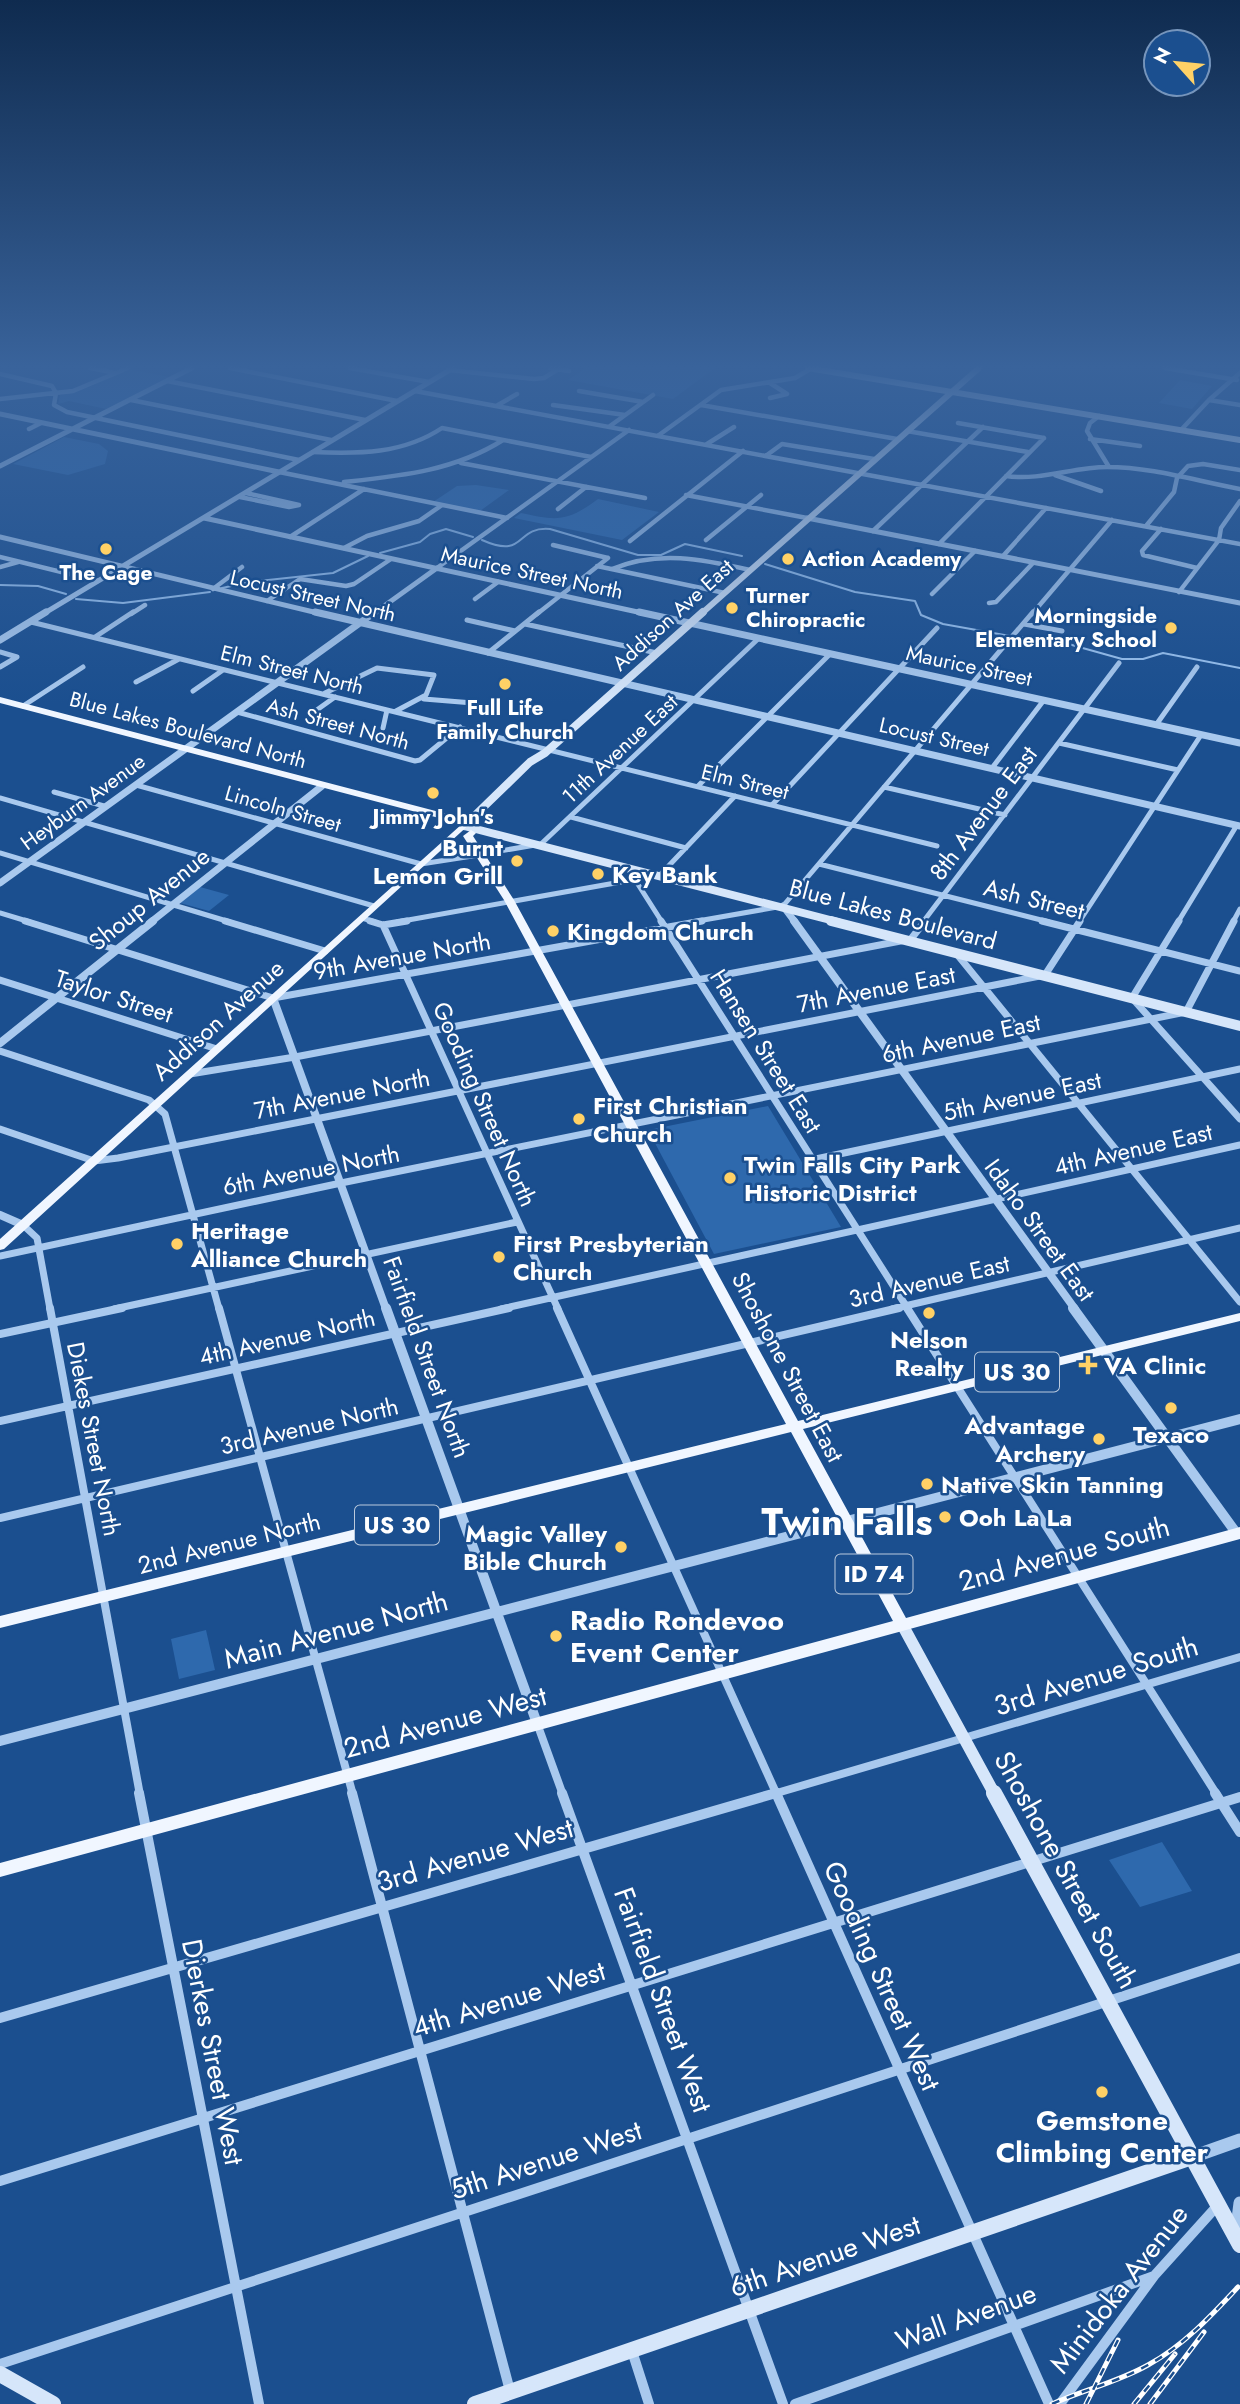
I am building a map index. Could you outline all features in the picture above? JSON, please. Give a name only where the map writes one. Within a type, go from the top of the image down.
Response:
[{"type":"main road","name":"Addison Ave East","points":[[468,825],[530,762],[547,750],[850,480]]},
{"type":"main road","name":"Blue Lakes Boulevard North","points":[[0,700],[468,825]]},
{"type":"main road","name":"Blue Lakes Boulevard","points":[[468,825],[532,839],[538,843],[625,866],[1240,1026]]},
{"type":"main road","name":"Shoshone Street East","points":[[468,825],[468,836],[485,858],[509,901],[846,1521]]},
{"type":"main road","name":"Addison Avenue","points":[[0,1246],[374,906],[468,825]]},
{"type":"main road","name":"US 30","points":[[795,1427],[1240,1317]]},
{"type":"main road","name":"2nd Avenue North","points":[[0,1622],[795,1427]]},
{"type":"main road","name":"Shoshone Street South","points":[[846,1521],[1238,2241]]},
{"type":"main road","name":"2nd Avenue South","points":[[903,1626],[1077,1576],[1239,1535]]},
{"type":"main road","name":"2nd Avenue West","points":[[0,1870],[538,1726],[722,1672],[903,1626]]},
{"type":"main road","name":"6th Avenue West","points":[[475,2404],[1192,2157]]},
{"type":"main road","points":[[0,2374],[53,2404]]},
{"type":"street","points":[[0,640],[266,480]]},
{"type":"street","points":[[320,480],[507,518]]},
{"type":"street","points":[[334,483],[361,480]]},
{"type":"street","points":[[548,480],[645,498]]},
{"type":"street","points":[[437,569],[559,480]]},
{"type":"street","points":[[630,541],[705,480]]},
{"type":"street","points":[[900,480],[1240,544]]},
{"type":"street","points":[[873,531],[927,480]]},
{"type":"street","points":[[939,544],[1003,480]]},
{"type":"street","points":[[1069,480],[1101,491]]},
{"type":"street","points":[[1146,526],[1174,492],[1177,480]]},
{"type":"street","points":[[1190,480],[1240,489]]},
{"type":"street","points":[[558,509],[586,487]]},
{"type":"street","points":[[290,537],[365,489]]},
{"type":"street","points":[[240,497],[289,507],[299,505],[246,493]]},
{"type":"street","points":[[686,495],[1240,603]]},
{"type":"street","points":[[706,540],[761,495]]},
{"type":"street","points":[[1179,592],[1219,540],[1221,528],[1240,501]]},
{"type":"street","points":[[344,548],[367,536],[419,521],[442,505]]},
{"type":"street","points":[[1003,556],[1046,508]]},
{"type":"street","name":"Maurice Street North","points":[[204,518],[690,623]]},
{"type":"street","points":[[783,906],[1112,520]]},
{"type":"street","points":[[1161,529],[1142,551],[1143,555],[1197,568]]},
{"type":"street","name":"Locust Street North","points":[[0,537],[622,683]]},
{"type":"street","points":[[488,653],[608,558],[553,545]]},
{"type":"street","points":[[932,594],[975,551]]},
{"type":"street","points":[[612,569],[634,560],[676,555],[750,570]]},
{"type":"street","points":[[0,557],[98,581]]},
{"type":"street","points":[[267,601],[300,579],[346,586],[354,584],[391,559]]},
{"type":"street","points":[[0,567],[18,562]]},
{"type":"street","points":[[989,603],[996,602],[1033,563]]},
{"type":"street","points":[[597,566],[725,593]]},
{"type":"street","points":[[214,589],[242,567]]},
{"type":"street","name":"Heyburn Avenue","points":[[0,883],[437,569]]},
{"type":"street","points":[[475,599],[498,582]]},
{"type":"street","points":[[95,637],[145,605]]},
{"type":"street","points":[[467,620],[515,631]]},
{"type":"street","name":"Elm Street North","points":[[30,622],[547,750]]},
{"type":"street","name":"Maurice Street","points":[[690,623],[1240,743]]},
{"type":"street","points":[[525,624],[657,653]]},
{"type":"street","points":[[1024,624],[1062,631]]},
{"type":"street","points":[[772,805],[937,628]]},
{"type":"street","name":"11th Avenue East","points":[[538,843],[571,817],[760,638]]},
{"type":"street","points":[[0,652],[17,657],[0,667]]},
{"type":"street","points":[[698,786],[830,654]]},
{"type":"street","points":[[136,682],[179,659]]},
{"type":"street","name":"8th Avenue East","points":[[911,939],[1119,663]]},
{"type":"street","points":[[23,706],[83,667]]},
{"type":"street","points":[[1156,725],[1197,667]]},
{"type":"street","points":[[324,694],[371,669],[389,668],[433,675],[433,681],[424,699]]},
{"type":"street","points":[[193,691],[223,670]]},
{"type":"street","name":"Locust Street","points":[[622,683],[1153,807],[1239,824]]},
{"type":"street","points":[[314,712],[335,697]]},
{"type":"street","points":[[395,712],[424,699],[473,704]]},
{"type":"street","points":[[992,768],[1044,700]]},
{"type":"street","points":[[383,728],[387,710]]},
{"type":"street","name":"Ash Street North","points":[[237,712],[415,761],[421,760],[460,727]]},
{"type":"street","points":[[1045,975],[1201,735]]},
{"type":"street","points":[[1059,743],[1178,770]]},
{"type":"street","name":"Elm Street","points":[[547,750],[936,846]]},
{"type":"street","name":"Lincoln Street","points":[[136,785],[421,864]]},
{"type":"street","name":"Shoup Avenue","points":[[0,1043],[323,786]]},
{"type":"street","points":[[884,787],[1005,815]]},
{"type":"street","points":[[54,792],[104,806]]},
{"type":"street","points":[[362,918],[383,925],[660,875],[735,796]]},
{"type":"street","points":[[0,798],[374,906]]},
{"type":"street","points":[[571,817],[687,848]]},
{"type":"street","points":[[1239,824],[1132,998],[1240,1119]]},
{"type":"street","points":[[421,864],[485,858],[538,843]]},
{"type":"street","points":[[0,853],[325,951]]},
{"type":"street","name":"Ash Street","points":[[819,864],[1240,971]]},
{"type":"street","name":"Hansen Street East","points":[[625,866],[1240,1832]]},
{"type":"street","name":"9th Avenue North","points":[[273,998],[783,906]]},
{"type":"street","name":"Idaho Street East","points":[[783,906],[1239,1535]]},
{"type":"street","points":[[1186,1012],[1240,909]]},
{"type":"street","points":[[0,913],[273,998]]},
{"type":"street","name":"Gooding Street North","points":[[383,925],[675,1566]]},
{"type":"street","points":[[190,1074],[295,1057],[911,939]]},
{"type":"street","points":[[954,951],[1240,1303]]},
{"type":"street","name":"7th Avenue East","points":[[597,1064],[1045,975]]},
{"type":"street","name":"Taylor Street","points":[[0,980],[217,1049]]},
{"type":"street","name":"Fairfield Street North","points":[[273,998],[497,1612]]},
{"type":"street","name":"6th Avenue East","points":[[631,1125],[1186,1012]]},
{"type":"street","points":[[0,1051],[156,1105],[165,1114],[317,1658],[510,2392]]},
{"type":"street","name":"7th Avenue North","points":[[94,1161],[597,1064]]},
{"type":"street","name":"5th Avenue East","points":[[811,1160],[1240,1069]]},
{"type":"street","name":"6th Avenue North","points":[[0,1256],[341,1183],[631,1125]]},
{"type":"street","points":[[0,1129],[94,1161]]},
{"type":"street","name":"4th Avenue East","points":[[706,1263],[1240,1145]]},
{"type":"street","points":[[0,1215],[23,1225]]},
{"type":"street","points":[[0,1334],[517,1222]]},
{"type":"street","name":"Diekes Street North","points":[[23,1225],[37,1238],[125,1708]]},
{"type":"street","name":"3rd Avenue East","points":[[749,1343],[1240,1228]]},
{"type":"street","name":"4th Avenue North","points":[[0,1421],[706,1263]]},
{"type":"street","name":"3rd Avenue North","points":[[0,1518],[749,1343]]},
{"type":"street","name":"Main Avenue North","points":[[0,1741],[1240,1419]]},
{"type":"street","name":"Gooding Street West","points":[[675,1566],[1049,2404]]},
{"type":"street","name":"Fairfield Street West","points":[[497,1612],[783,2404]]},
{"type":"street","name":"3rd Avenue South","points":[[964,1739],[1240,1657]]},
{"type":"street","name":"Dierkes Street West","points":[[125,1708],[259,2404]]},
{"type":"street","name":"3rd Avenue West","points":[[0,2018],[582,1847],[964,1739]]},
{"type":"street","name":"4th Avenue West","points":[[0,2181],[1240,1797]]},
{"type":"street","name":"5th Avenue West","points":[[0,2364],[1240,1958]]},
{"type":"street","points":[[1192,2157],[1240,2140]]},
{"type":"street","points":[[1238,2241],[1240,2203]]},
{"type":"street","name":"Minidoka Avenue","points":[[1060,2404],[1154,2276],[1218,2205]]},
{"type":"street","name":"Wall Avenue","points":[[795,2404],[1154,2276]]},
{"type":"street","points":[[631,2350],[649,2404]]},
{"type":"shaded area","points":[[476,485],[509,490],[480,511],[433,502],[457,486]]},
{"type":"shaded area","points":[[598,499],[659,512],[622,540],[514,518],[521,513],[553,518],[570,516]]},
{"type":"shaded area","points":[[200,887],[229,895],[209,911],[180,903]]},
{"type":"shaded area","points":[[768,1106],[841,1227],[714,1254],[648,1130]]},
{"type":"shaded area","points":[[206,1630],[215,1670],[179,1679],[171,1639]]},
{"type":"shaded area","points":[[1162,1842],[1192,1891],[1140,1907],[1109,1860]]},
{"type":"waterway","points":[[380,553],[420,542],[430,534],[446,529],[473,537]]},
{"type":"waterway","points":[[482,540],[496,545],[514,545],[531,532],[550,529],[638,555],[661,555],[685,544],[742,556]]},
{"type":"waterway","points":[[222,588],[250,582],[333,573],[368,556]]},
{"type":"waterway","points":[[765,564],[855,592],[915,601],[921,615],[943,624],[1010,636]]},
{"type":"waterway","points":[[0,585],[38,586],[66,594]]},
{"type":"waterway","points":[[76,599],[123,603],[210,592]]},
{"type":"waterway","points":[[1020,637],[1054,640],[1122,659],[1143,659],[1163,653],[1240,668]]},
{"type":"railway","points":[[1094,2388],[1148,2365],[1173,2349],[1196,2330],[1238,2287]]},
{"type":"railway","points":[[1150,2404],[1204,2332]]},
{"type":"railway","points":[[1094,2388],[1118,2340]]},
{"type":"railway","points":[[1134,2404],[1175,2354]]},
{"type":"railway","points":[[1052,2404],[1094,2388]]},
{"type":"railway","points":[[1086,2404],[1094,2388]]},
{"type":"place","name":"The Cage","points":[[106,549]]},
{"type":"place","name":"Action Academy","points":[[788,559]]},
{"type":"place","name":"Turner Chiropractic","points":[[732,608]]},
{"type":"place","name":"Morningside Elementary School","points":[[1171,628]]},
{"type":"place","name":"Full Life Family Church","points":[[505,684]]},
{"type":"place","name":"Jimmy John's","points":[[433,793]]},
{"type":"place","name":"Burnt Lemon Grill","points":[[517,861]]},
{"type":"place","name":"Key Bank","points":[[598,874]]},
{"type":"place","name":"Kingdom Church","points":[[553,931]]},
{"type":"place","name":"First Christian Church","points":[[579,1119]]},
{"type":"place","name":"Twin Falls City Park Historic District","points":[[730,1178]]},
{"type":"place","name":"Heritage Alliance Church","points":[[177,1244]]},
{"type":"place","name":"First Presbyterian Church","points":[[499,1257]]},
{"type":"place","name":"Nelson Realty","points":[[929,1313]]},
{"type":"place","name":"VA Clinic","points":[[1088,1365]]},
{"type":"place","name":"Texaco","points":[[1171,1408]]},
{"type":"place","name":"Advantage Archery","points":[[1099,1439]]},
{"type":"place","name":"Native Skin Tanning","points":[[927,1484]]},
{"type":"place","name":"Ooh La La","points":[[945,1517]]},
{"type":"place","name":"Magic Valley Bible Church","points":[[621,1547]]},
{"type":"place","name":"Radio Rondevoo Event Center","points":[[556,1636]]},
{"type":"place","name":"Gemstone Climbing Center","points":[[1102,2092]]},
{"type":"district","name":"Twin Falls","points":[[847,1521]]}]
